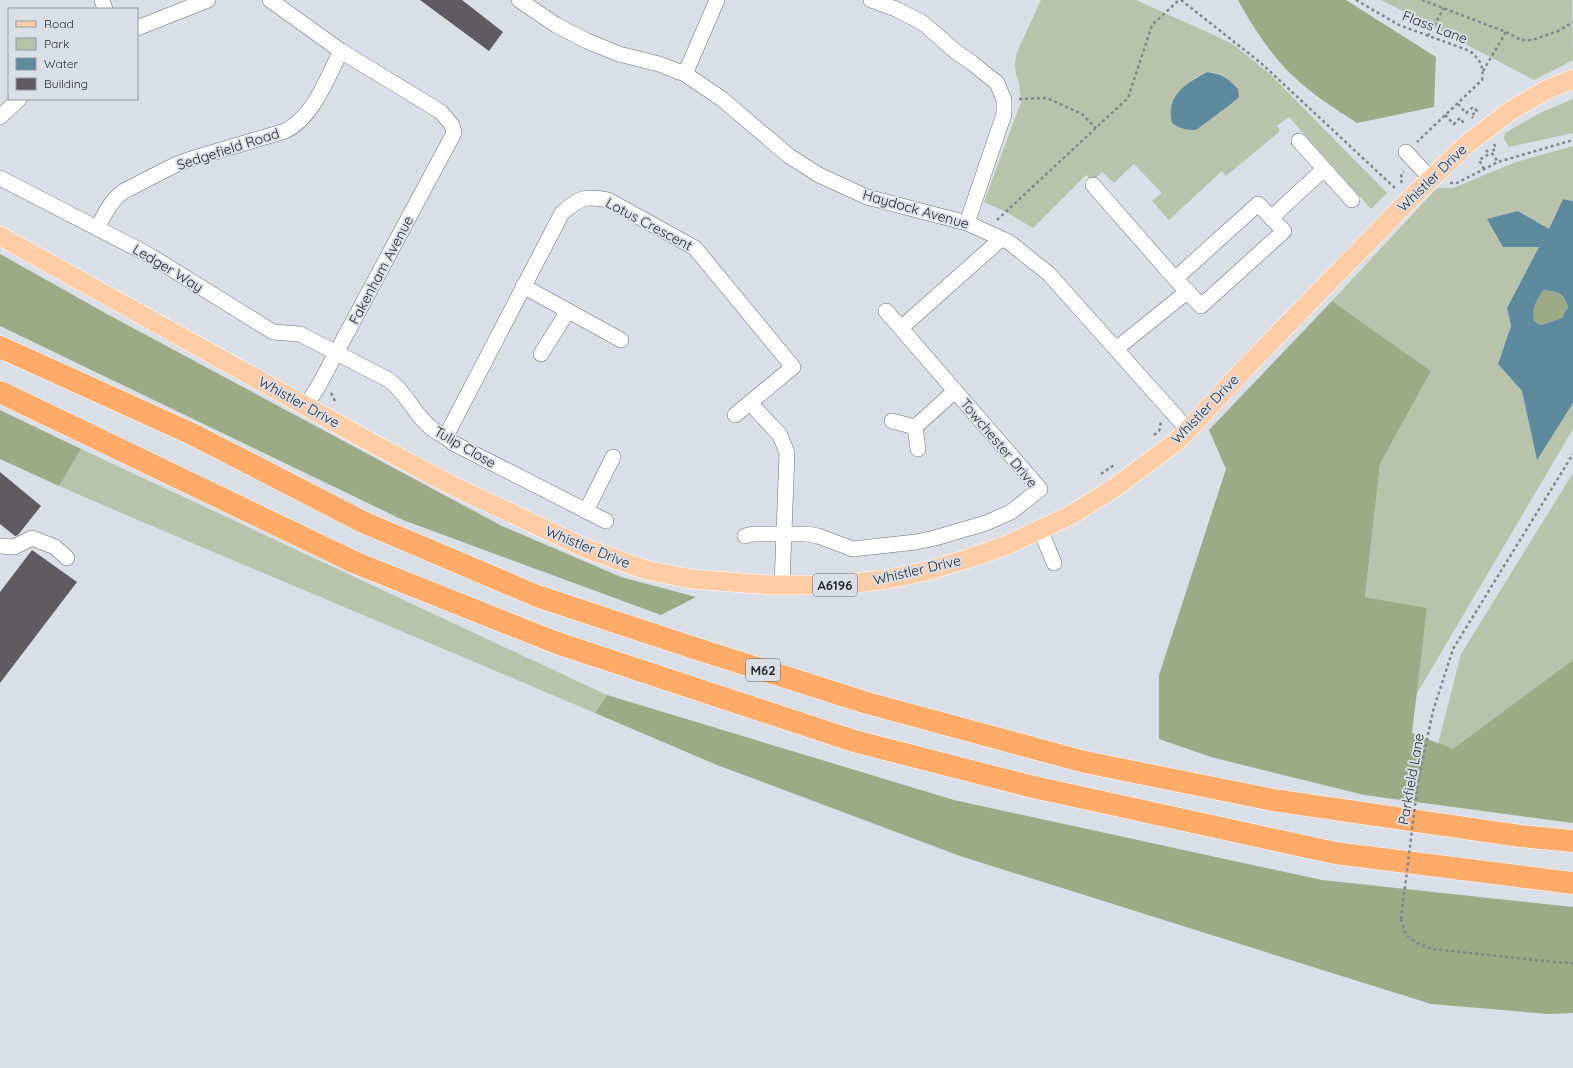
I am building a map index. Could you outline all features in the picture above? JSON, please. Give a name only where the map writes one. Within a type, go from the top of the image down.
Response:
[{"type":"highway","name":"M62","points":[[0,347],[192,434],[363,522],[537,596],[867,703],[1085,762],[1273,800],[1520,836],[1573,841]]},
{"type":"highway","points":[[0,392],[356,563],[556,644],[854,741],[1029,786],[1334,853],[1573,883]]},
{"type":"main road","name":"Whistler Drive","points":[[0,236],[426,472],[587,549],[646,570],[691,579],[782,585],[837,585],[889,579],[927,571],[970,558],[1006,545],[1071,515],[1114,488],[1177,441],[1433,176],[1471,140],[1510,111],[1546,90],[1573,79]]},
{"type":"street","points":[[138,28],[208,0]]},
{"type":"street","points":[[270,0],[341,51]]},
{"type":"street","name":"Haydock Avenue","points":[[519,0],[556,25],[587,41],[619,54],[659,64],[685,74],[722,99],[789,156],[819,175],[867,197],[967,223],[1009,242],[1049,274],[1188,430]]},
{"type":"street","points":[[685,74],[717,0]]},
{"type":"street","points":[[871,0],[896,9],[923,23],[997,83],[1004,100],[1004,114],[967,223]]},
{"type":"street","name":"Fakenham Avenue","points":[[306,406],[337,352],[454,133],[452,125],[441,112],[341,51]]},
{"type":"street","name":"Sedgefield Road","points":[[97,228],[109,205],[124,191],[177,164],[285,131],[295,126],[308,113],[341,51]]},
{"type":"street","points":[[0,117],[18,100]]},
{"type":"street","points":[[1299,141],[1352,200]]},
{"type":"street","points":[[1406,152],[1433,176]]},
{"type":"street","points":[[1271,218],[1324,169]]},
{"type":"street","name":"Ledger Way","points":[[0,178],[149,255],[273,332],[300,334],[337,352]]},
{"type":"street","points":[[1093,185],[1176,278],[1188,291],[1201,306],[1284,232],[1258,204],[1176,278]]},
{"type":"street","name":"Lotus Crescent","points":[[446,436],[523,286],[562,214],[577,200],[593,197],[608,200],[695,248],[793,367],[750,403]]},
{"type":"street","points":[[900,328],[1001,239]]},
{"type":"street","points":[[523,286],[621,340]]},
{"type":"street","points":[[1116,349],[1188,291]]},
{"type":"street","points":[[541,354],[568,311]]},
{"type":"street","name":"Towchester Drive","points":[[784,533],[818,536],[852,549],[935,538],[986,523],[1011,512],[1040,489],[886,311]]},
{"type":"street","name":"Tulip Close","points":[[337,352],[396,385],[430,427],[446,436],[453,443],[606,521]]},
{"type":"street","name":"Towchester Drive","points":[[915,427],[955,391]]},
{"type":"street","points":[[735,415],[750,403],[780,435],[787,453],[782,585]]},
{"type":"street","points":[[892,421],[915,427],[918,449]]},
{"type":"street","points":[[586,512],[613,457]]},
{"type":"street","points":[[1040,529],[1054,563]]},
{"type":"street","points":[[745,536],[753,534],[784,533]]},
{"type":"street","points":[[0,546],[14,547],[32,538],[55,547],[67,558]]},
{"type":"path","points":[[984,232],[1128,98],[1152,25],[1180,0],[1261,63],[1398,190]]},
{"type":"path","name":"Flass Lane","points":[[1356,0],[1399,25],[1470,51],[1479,58],[1483,72]]},
{"type":"path","points":[[1422,0],[1506,32],[1521,40],[1532,40],[1558,31],[1573,22]]},
{"type":"path","points":[[1428,36],[1444,8]]},
{"type":"path","points":[[1406,152],[1482,80],[1483,72],[1506,32]]},
{"type":"path","points":[[1004,100],[1046,98],[1082,114],[1096,128]]},
{"type":"path","points":[[1458,104],[1466,113],[1473,107],[1477,111],[1471,116],[1476,122]]},
{"type":"path","points":[[1445,115],[1454,124],[1460,118],[1468,128]]},
{"type":"path","points":[[1490,139],[1496,148],[1491,152],[1498,162]]},
{"type":"path","points":[[1433,176],[1445,182],[1456,183],[1498,162],[1573,140]]},
{"type":"path","points":[[1482,144],[1489,154],[1479,160],[1484,169]]},
{"type":"path","name":"Parkfield Lane","points":[[1573,454],[1452,650],[1433,711],[1418,782],[1401,919],[1406,935],[1417,943],[1432,949],[1573,963]]},
{"type":"green space","points":[[1041,0],[1136,0],[1234,45],[1270,74],[1387,193],[1371,209],[1289,117],[1277,126],[1279,128],[1279,132],[1226,176],[1222,171],[1169,220],[1152,201],[1162,193],[1134,164],[1114,183],[1102,172],[1093,181],[1086,175],[1033,228],[1002,210],[984,202],[1021,102],[1015,63],[1017,52]],"holes":[[[1209,72],[1217,73],[1225,77],[1231,104],[1207,121],[1189,130],[1177,126],[1176,95],[1196,77]]]},
{"type":"green space","points":[[1238,0],[1346,0],[1436,57],[1434,107],[1357,123],[1314,94],[1290,73],[1261,38]]},
{"type":"green space","points":[[1381,0],[1572,0],[1573,60],[1534,80]]},
{"type":"green space","points":[[1573,99],[1573,133],[1509,147],[1504,139],[1505,133],[1540,113]]},
{"type":"green space","points":[[1573,146],[1573,201],[1563,199],[1549,229],[1518,211],[1487,220],[1539,247],[1507,308],[1511,326],[1498,364],[1522,391],[1537,459],[1573,403],[1573,429],[1416,695],[1427,608],[1365,597],[1380,464],[1431,371],[1332,301],[1437,188],[1453,188],[1516,162]]},
{"type":"green space","points":[[0,254],[107,314],[502,526],[621,577],[696,597],[661,615],[403,520],[0,326]]},
{"type":"green space","points":[[1544,290],[1553,291],[1559,294],[1564,298],[1568,307],[1562,318],[1541,325],[1534,321],[1534,308]]},
{"type":"green space","points":[[1332,301],[1431,371],[1380,464],[1365,597],[1427,608],[1412,733],[1453,749],[1573,660],[1573,823],[1364,795],[1211,757],[1159,739],[1159,675],[1226,469],[1209,430]]},
{"type":"green space","points":[[0,410],[81,449],[59,486],[0,459]]},
{"type":"green space","points":[[81,449],[607,695],[595,713],[59,486]]},
{"type":"green space","points":[[1573,473],[1573,660],[1453,750],[1438,744],[1461,654]]},
{"type":"green space","points":[[607,695],[954,800],[1322,880],[1573,907],[1573,1013],[1548,1014],[1431,1004],[960,856],[717,765],[595,713]]},
{"type":"water","points":[[1208,72],[1217,74],[1231,82],[1238,89],[1239,97],[1196,130],[1178,127],[1172,123],[1171,106],[1174,99],[1177,94],[1187,85]]},
{"type":"water","points":[[1563,199],[1573,201],[1573,403],[1537,460],[1522,391],[1498,364],[1511,326],[1507,308],[1539,247],[1503,247],[1487,219],[1518,211],[1549,229]],"holes":[[[1544,290],[1556,292],[1562,296],[1568,307],[1562,318],[1541,325],[1534,321],[1534,308]]]},
{"type":"building","points":[[420,0],[462,0],[503,32],[489,51]]},
{"type":"building","points":[[0,472],[41,506],[18,535],[15,536],[0,524]]},
{"type":"building","points":[[32,550],[77,582],[0,683],[0,592]]}]
